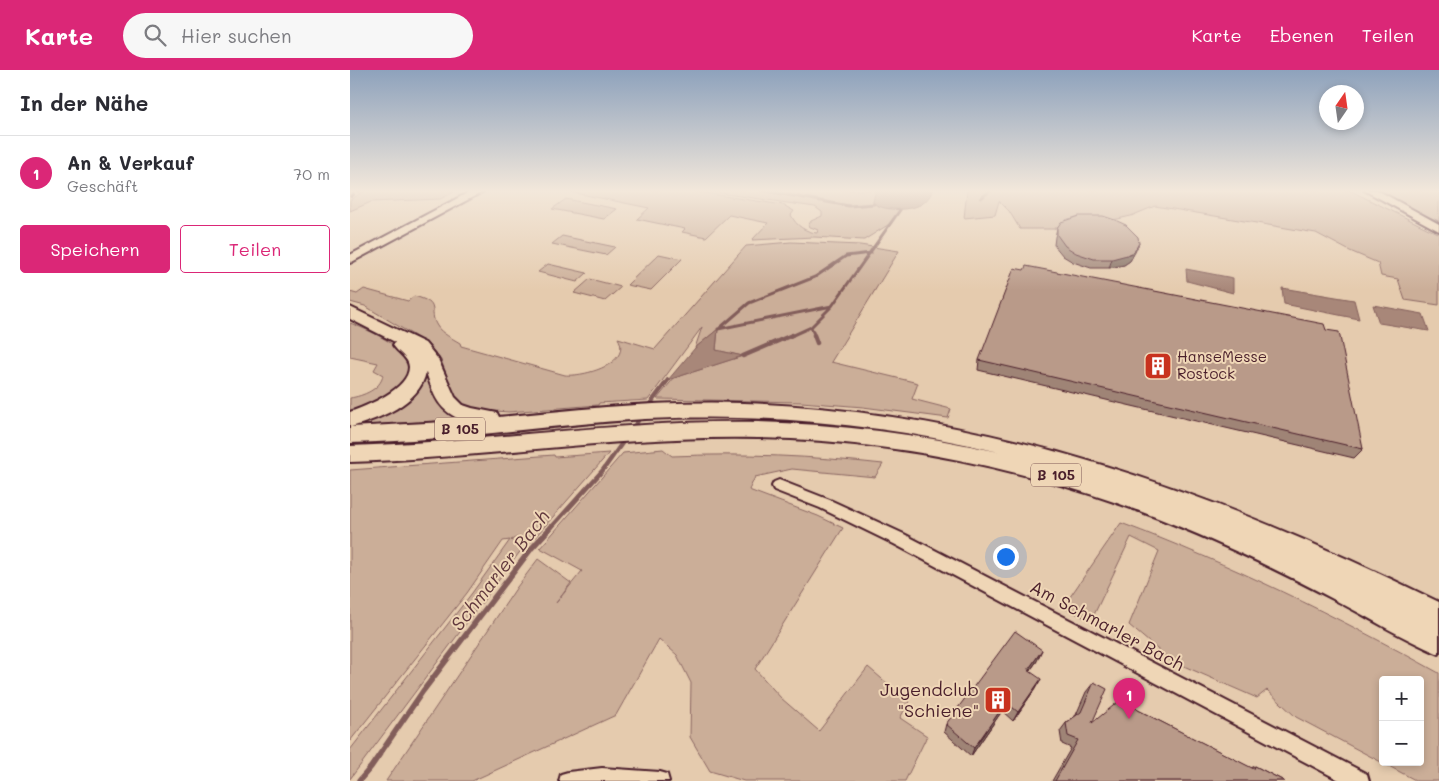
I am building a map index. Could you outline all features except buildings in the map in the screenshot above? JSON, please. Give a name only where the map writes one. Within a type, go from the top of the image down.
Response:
[{"type":"highway","points":[[350,312],[411,341],[426,354],[433,366],[443,397],[457,411],[466,415],[484,418],[542,414],[571,418]]},
{"type":"highway","points":[[350,420],[376,410],[398,397],[416,375],[418,366],[415,358],[402,345],[398,336]]},
{"type":"highway","name":"B 105","points":[[350,435],[414,434],[571,418],[656,412],[724,410],[889,422],[1038,452],[1136,481],[1253,526],[1360,574],[1439,615]]},
{"type":"highway","name":"B 105","points":[[350,454],[421,451],[642,434],[728,430],[838,434],[920,444],[1030,468],[1135,500],[1227,536],[1290,564],[1439,641]]},
{"type":"highway","points":[[350,466],[394,462],[421,451]]},
{"type":"street","points":[[350,260],[419,223]]},
{"type":"street","name":"Am Schmarler Bach","points":[[779,486],[825,504],[899,539],[1360,781]]},
{"type":"street","points":[[568,781],[612,777],[660,781]]},
{"type":"shaded area","points":[[657,223],[720,223],[706,237],[682,232],[685,229]]},
{"type":"shaded area","points":[[768,223],[797,223],[805,230],[817,233],[818,230],[808,226],[810,223],[891,223],[864,240],[814,237],[752,240]]},
{"type":"shaded area","points":[[1016,223],[1062,223],[1054,229],[1020,229]]},
{"type":"shaded area","points":[[1257,223],[1417,223],[1439,234],[1439,305],[1405,300],[1398,279],[1381,276],[1378,263],[1316,233]]},
{"type":"shaded area","points":[[562,236],[615,247],[606,255],[552,244]]},
{"type":"shaded area","points":[[791,242],[860,245],[899,251],[831,362],[918,383],[912,399],[951,409],[948,418],[863,407],[801,402],[657,399],[674,378],[742,356],[716,350],[718,329],[695,348],[702,327],[648,400],[508,412],[472,409],[460,402],[454,395],[441,360],[428,344],[365,306],[350,302],[350,292],[357,294],[364,289],[408,301],[414,296],[423,299],[431,305],[434,320],[439,329],[460,343],[461,346],[565,375],[583,374],[613,362],[619,355],[621,347],[618,338],[655,349],[746,246]]},
{"type":"shaded area","points":[[659,254],[682,259],[651,290],[627,285]]},
{"type":"shaded area","points":[[548,264],[587,273],[577,282],[538,272]]},
{"type":"shaded area","points":[[1186,269],[1233,278],[1233,293],[1187,281]]},
{"type":"shaded area","points":[[590,279],[621,287],[605,301],[574,293]]},
{"type":"shaded area","points":[[1282,288],[1354,300],[1359,319],[1284,304]]},
{"type":"shaded area","points":[[1373,305],[1423,314],[1429,331],[1379,323]]},
{"type":"shaded area","points":[[350,323],[373,333],[396,347],[404,356],[408,366],[406,377],[398,389],[350,415],[350,398],[366,394],[375,388],[382,380],[383,375],[374,370],[378,363],[350,357]]},
{"type":"shaded area","points":[[718,329],[716,350],[743,356],[668,380],[695,348]]},
{"type":"shaded area","points":[[427,367],[438,400],[454,415],[455,420],[350,426]]},
{"type":"shaded area","points":[[663,449],[672,456],[778,456],[883,464],[875,477],[792,469],[755,477],[749,490],[818,516],[843,528],[755,669],[781,698],[819,731],[868,667],[909,702],[900,718],[927,736],[905,781],[744,781],[710,771],[690,737],[691,683],[677,655],[659,639],[616,715],[472,781],[386,781],[517,587],[538,559],[571,583],[556,603],[582,571],[540,548],[623,453]]},
{"type":"shaded area","points":[[609,453],[530,543],[518,537],[511,540],[522,549],[350,779],[350,750],[472,593],[510,540],[503,541],[467,593],[350,741],[350,470],[554,455],[555,457]]},
{"type":"shaded area","points":[[1121,523],[1243,573],[1322,611],[1439,673],[1439,781],[1417,781],[1389,766],[1424,766],[1424,676],[1379,676],[1379,761],[1296,717],[1267,690],[1257,698],[1170,660],[1129,625],[1159,551],[1131,537],[1091,621],[1063,607]]},
{"type":"waterway","name":"Schmarler Bach","points":[[869,253],[891,223]]},
{"type":"waterway","points":[[720,328],[749,303],[815,277],[846,256],[869,253]]},
{"type":"waterway","name":"Schmarler Bach","points":[[832,306],[869,253]]},
{"type":"waterway","name":"Schmarler Bach","points":[[718,329],[832,306]]},
{"type":"waterway","name":"Schmarler Bach","points":[[811,327],[832,306]]},
{"type":"waterway","name":"Schmarler Bach","points":[[789,337],[811,327]]},
{"type":"waterway","name":"Schmarler Bach","points":[[811,327],[815,337]]},
{"type":"waterway","name":"Schmarler Bach","points":[[743,356],[792,335]]},
{"type":"waterway","name":"Schmarler Bach","points":[[814,335],[817,343]]},
{"type":"waterway","name":"Schmarler Bach","points":[[647,408],[668,380]]},
{"type":"waterway","name":"Schmarler Bach","points":[[631,431],[641,416]]},
{"type":"waterway","name":"Schmarler Bach","points":[[550,529],[603,470],[625,439]]},
{"type":"waterway","name":"Schmarler Bach","points":[[359,781],[371,767],[423,691],[531,549],[551,527]]},
{"type":"place","name":"HanseMesse Rostock","points":[[1158,366]]},
{"type":"place","name":"Jugendclub \"Schiene\"","points":[[998,700]]},
{"type":"place","name":"An & Verkauf","points":[[1129,719]]}]
